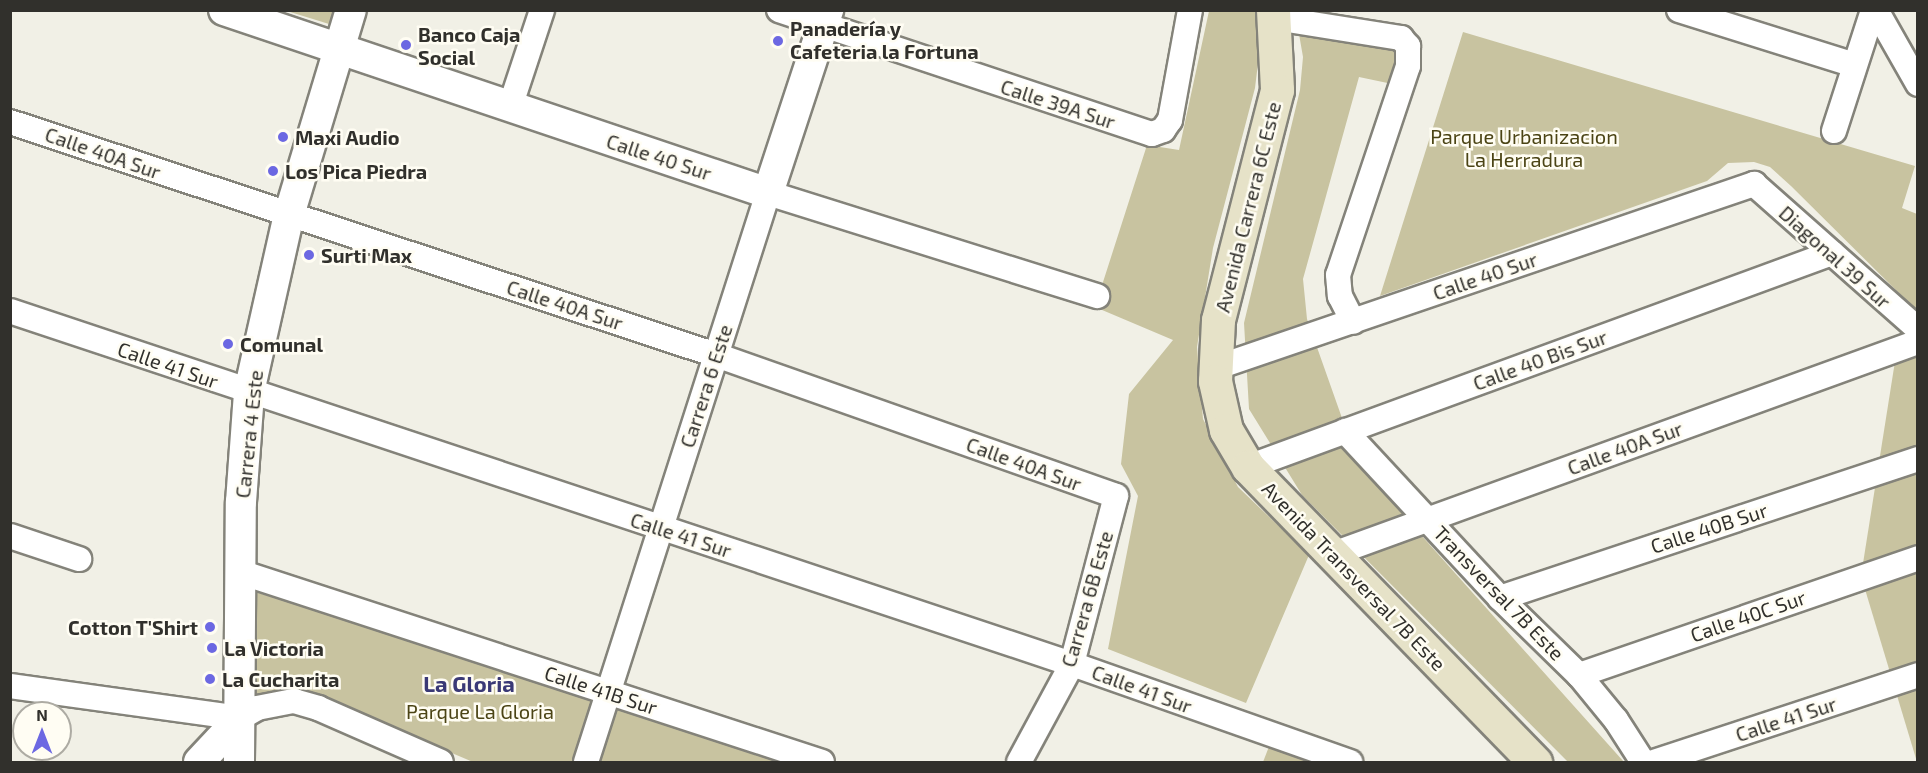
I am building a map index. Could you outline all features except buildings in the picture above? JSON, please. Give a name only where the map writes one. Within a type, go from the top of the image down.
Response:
[{"type":"main road","name":"Avenida Carrera 6C Este","points":[[1215,368],[1222,298],[1277,90],[1274,14]]},
{"type":"main road","name":"Avenida Transversal 7B Este","points":[[1215,368],[1218,405],[1226,430],[1248,467],[1535,762]]},
{"type":"street","name":"Calle 40 Sur","points":[[224,10],[768,193],[1097,296]]},
{"type":"street","name":"Carrera 4 Este","points":[[239,762],[243,573],[242,502],[249,392],[289,215],[351,10]]},
{"type":"street","points":[[510,107],[542,10]]},
{"type":"street","name":"Calle 39A Sur","points":[[779,10],[826,18],[1148,134],[1166,128],[1190,10]]},
{"type":"street","points":[[1679,10],[1855,65]]},
{"type":"street","points":[[1834,131],[1874,10]]},
{"type":"street","points":[[1874,10],[1917,84]]},
{"type":"street","points":[[1274,14],[1401,38],[1408,46],[1408,66],[1338,275],[1340,296],[1353,322]]},
{"type":"street","name":"Carrera 6 Este","points":[[586,762],[826,18]]},
{"type":"street","name":"Calle 40A Sur","points":[[10,122],[717,355],[1116,496]]},
{"type":"street","name":"Calle 40 Sur","points":[[1215,368],[1754,184]]},
{"type":"street","name":"Diagonal 39 Sur","points":[[1754,184],[1917,329]]},
{"type":"street","name":"Calle 40 Bis Sur","points":[[1248,467],[1832,254]]},
{"type":"street","name":"Calle 41 Sur","points":[[10,311],[1072,664],[1350,762]]},
{"type":"street","name":"Calle 40A Sur","points":[[1333,554],[1917,342]]},
{"type":"street","name":"Transversal 7B Este","points":[[1345,431],[1500,598],[1579,675],[1616,720],[1643,762]]},
{"type":"street","name":"Calle 40B Sur","points":[[1500,598],[1917,459]]},
{"type":"street","name":"Carrera 6B Este","points":[[1019,762],[1072,664],[1116,496]]},
{"type":"street","points":[[10,536],[79,560]]},
{"type":"street","name":"Calle 40C Sur","points":[[1579,675],[1917,558]]},
{"type":"street","name":"Calle 41B Sur","points":[[243,573],[822,762]]},
{"type":"street","name":"Calle 41 Sur","points":[[1654,762],[1917,675]]},
{"type":"street","points":[[10,686],[240,718]]},
{"type":"street","points":[[199,762],[240,718],[257,708],[294,701],[318,708],[419,757],[441,762]]},
{"type":"green space","points":[[287,11],[333,11],[329,24]]},
{"type":"green space","points":[[1209,11],[1259,11],[1260,47],[1255,88],[1213,248],[1197,347],[1203,419],[1238,487],[1309,555],[1246,703],[1108,649],[1138,496],[1121,464],[1129,394],[1173,340],[1095,307],[1147,145],[1179,150]]},
{"type":"green space","name":"Parque Urbanizacion La Herradura","points":[[1463,32],[1915,166],[1902,208],[1917,214],[1917,311],[1791,186],[1770,167],[1754,162],[1728,163],[1707,181],[1380,296]]},
{"type":"green space","points":[[1299,34],[1408,50],[1397,85],[1359,77],[1303,279],[1307,319],[1354,452],[1413,526],[1624,762],[1568,762],[1302,495],[1249,409],[1244,323],[1300,90],[1303,57]]},
{"type":"green space","points":[[1896,355],[1917,356],[1917,762],[1861,576]]},
{"type":"green space","name":"Parque La Gloria","points":[[255,592],[839,762],[473,762],[341,706],[255,700]]},
{"type":"green space","points":[[1270,744],[1325,762],[1263,762]]},
{"type":"place","name":"Panadería y Cafeteria la Fortuna","points":[[778,41]]},
{"type":"place","name":"Banco Caja Social","points":[[406,45]]},
{"type":"place","name":"Maxi Audio","points":[[283,137]]},
{"type":"place","name":"Los Pica Piedra","points":[[273,171]]},
{"type":"place","name":"Surti Max","points":[[309,255]]},
{"type":"place","name":"Comunal","points":[[228,344]]},
{"type":"place","name":"Cotton T'Shirt","points":[[210,627]]},
{"type":"place","name":"La Victoria","points":[[212,648]]},
{"type":"place","name":"La Cucharita","points":[[210,679]]},
{"type":"district","name":"La Gloria","points":[[469,684]]}]
